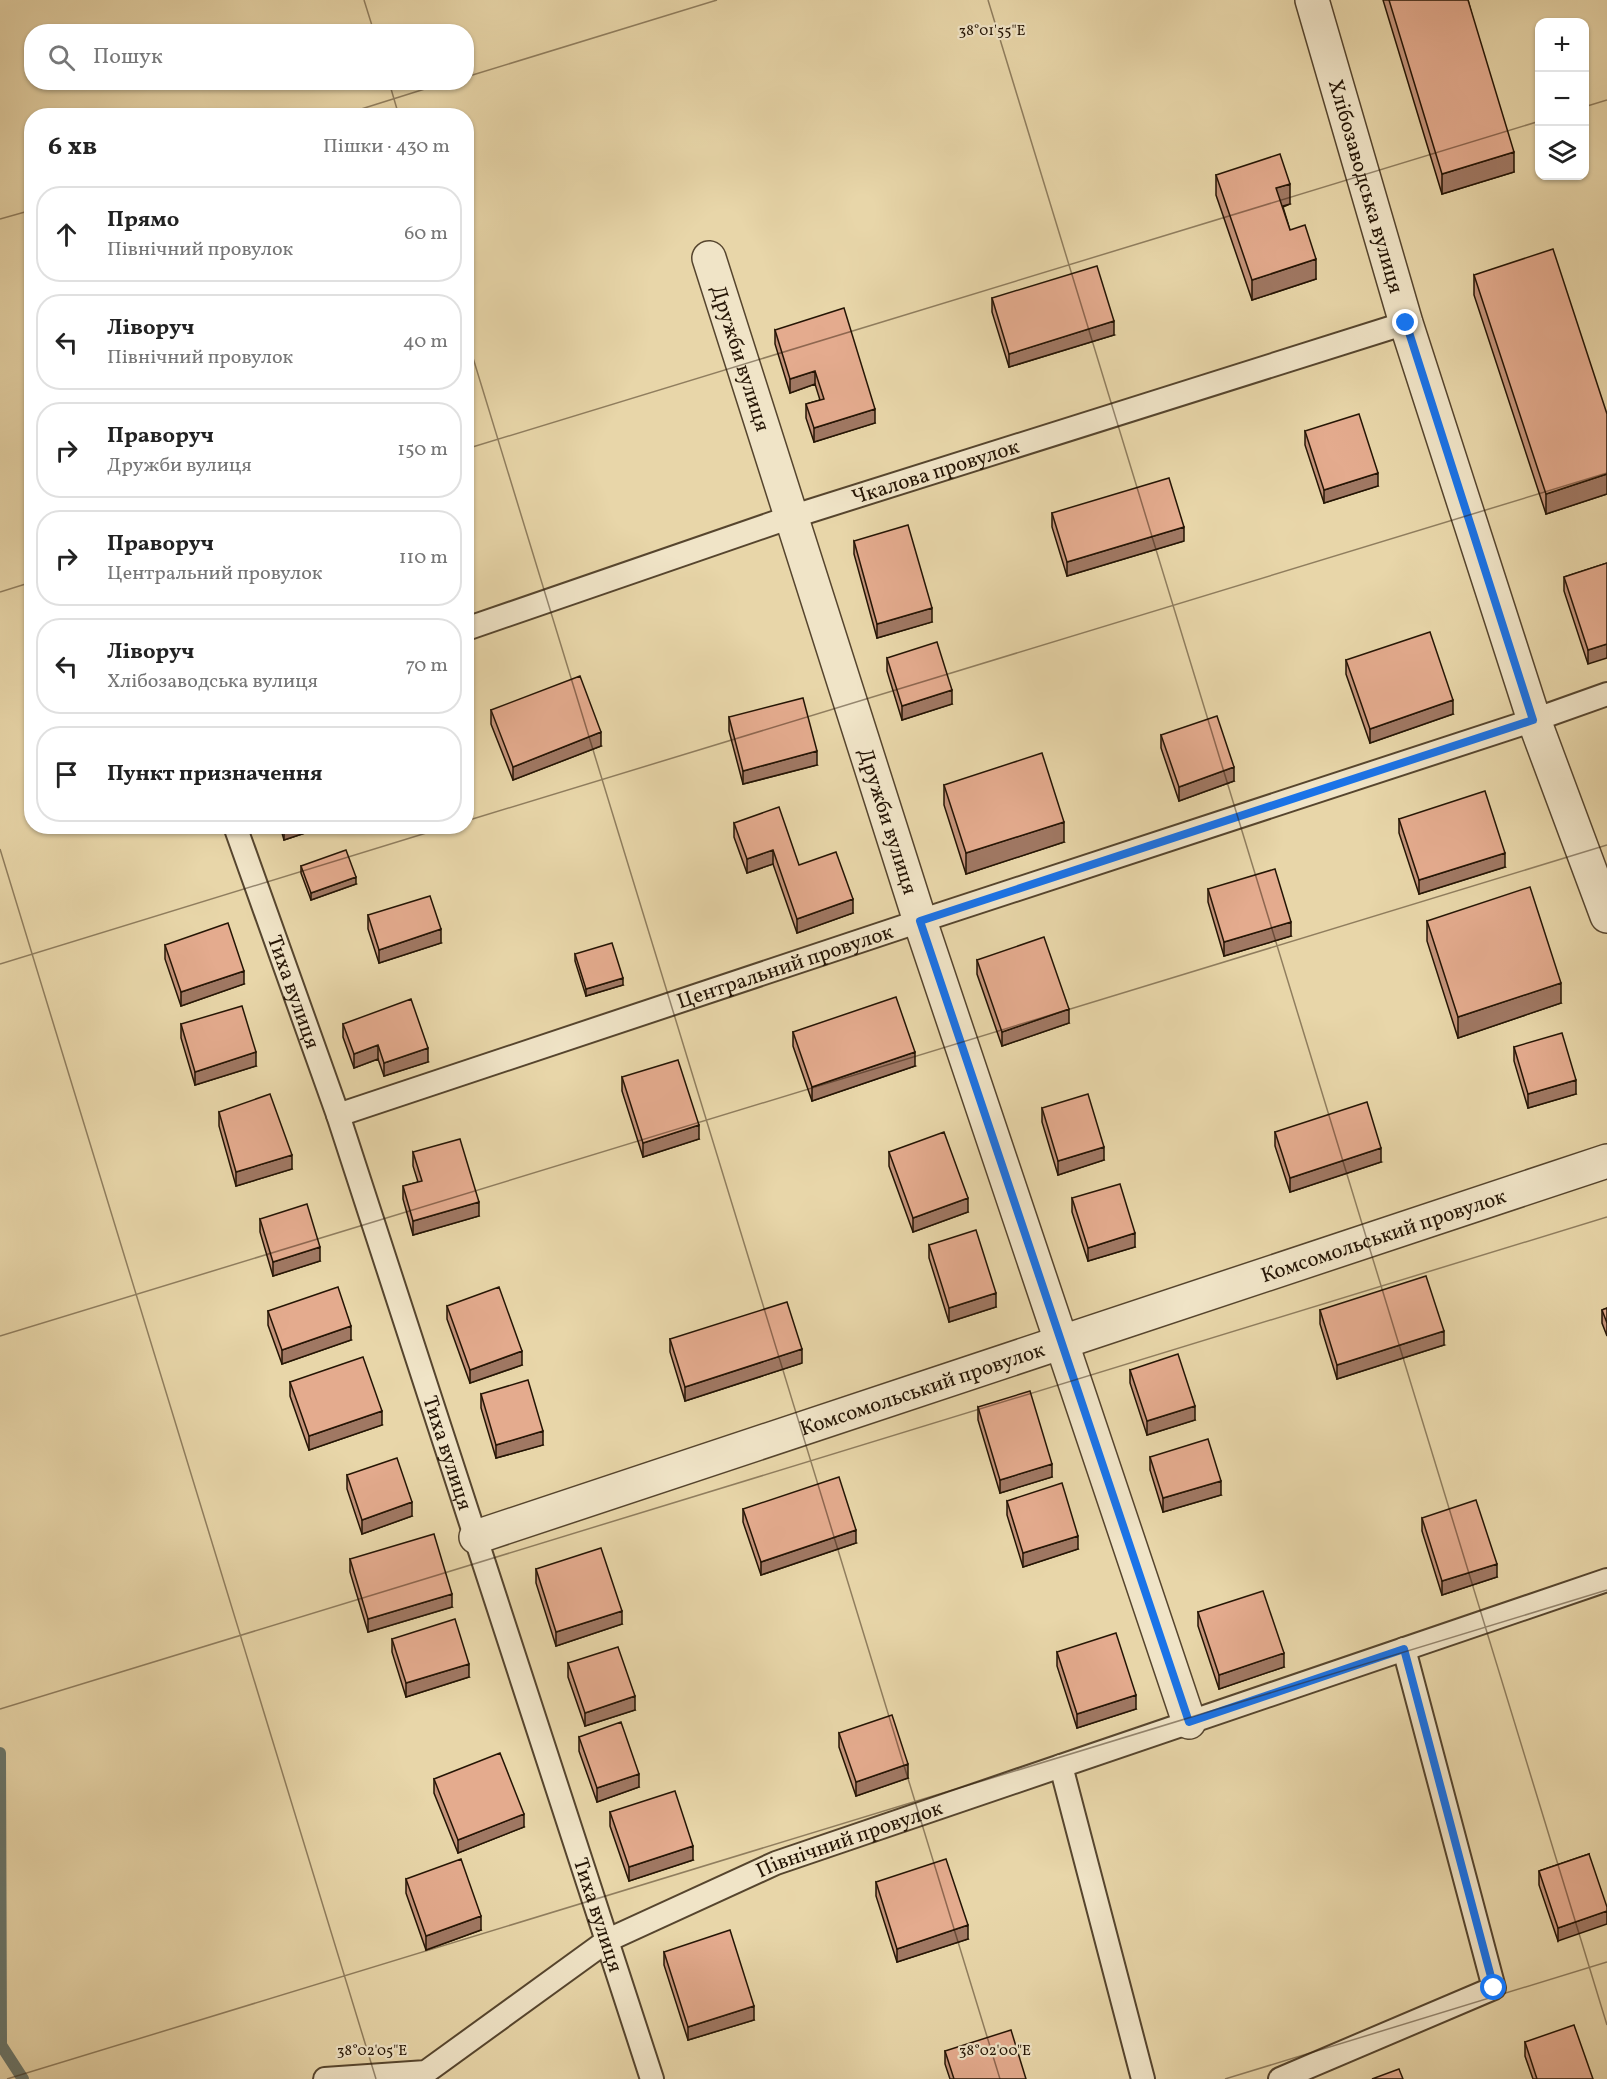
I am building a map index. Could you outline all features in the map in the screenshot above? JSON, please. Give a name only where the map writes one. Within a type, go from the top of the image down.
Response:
[{"type":"street","name":"Хлібозаводська вулиця","points":[[1312,0],[1406,323],[1533,720],[1607,916]]},
{"type":"street","name":"Дружби вулиця","points":[[709,258],[920,921],[1189,1722]]},
{"type":"street","name":"Комсомольський провулок","points":[[476,1538],[1607,1161]]},
{"type":"lane","name":"Чкалова провулок","points":[[474,626],[790,517],[1406,323]]},
{"type":"lane","name":"Центральний провулок","points":[[338,1115],[1607,694]]},
{"type":"lane","name":"Тиха вулиця","points":[[238,834],[338,1115],[652,2079]]},
{"type":"lane","name":"Північний провулок","points":[[325,2079],[431,2075],[608,1940],[776,1863],[1607,1580]]},
{"type":"lane","points":[[1280,2079],[1494,1988],[1404,1649]]},
{"type":"lane","points":[[1061,1766],[1143,2079]]},
{"type":"building","points":[[1389,0],[1468,0],[1514,152],[1442,174]]},
{"type":"building","points":[[1280,154],[1290,184],[1276,188],[1290,230],[1305,225],[1316,259],[1252,280],[1216,175]]},
{"type":"building","points":[[1553,249],[1607,414],[1607,474],[1546,494],[1474,275]]},
{"type":"building","points":[[1097,266],[1114,321],[1009,354],[992,298]]},
{"type":"building","points":[[844,308],[875,409],[814,428],[806,404],[824,399],[815,371],[790,379],[775,330]]},
{"type":"building","points":[[1359,414],[1378,473],[1324,490],[1305,431]]},
{"type":"building","points":[[1169,478],[1184,527],[1067,562],[1052,513]]},
{"type":"building","points":[[908,525],[932,608],[877,624],[854,541]]},
{"type":"building","points":[[1607,563],[1607,644],[1588,650],[1564,577]]},
{"type":"building","points":[[1430,632],[1453,700],[1370,729],[1346,660]]},
{"type":"building","points":[[937,642],[952,690],[902,706],[887,658]]},
{"type":"building","points":[[580,676],[601,732],[513,767],[491,710]]},
{"type":"building","points":[[803,698],[817,751],[743,771],[729,717]]},
{"type":"building","points":[[1217,716],[1234,767],[1179,787],[1161,735]]},
{"type":"building","points":[[1042,753],[1064,822],[966,853],[944,785]]},
{"type":"building","points":[[1485,791],[1505,853],[1419,880],[1399,819]]},
{"type":"building","points":[[779,807],[799,865],[836,852],[853,899],[797,919],[773,850],[747,859],[734,823]]},
{"type":"building","points":[[346,850],[356,877],[311,893],[301,866]]},
{"type":"building","points":[[1275,869],[1291,922],[1224,942],[1208,889]]},
{"type":"building","points":[[1530,887],[1561,983],[1458,1017],[1427,921]]},
{"type":"building","points":[[430,896],[441,929],[379,950],[368,915]]},
{"type":"building","points":[[228,923],[244,971],[181,992],[165,945]]},
{"type":"building","points":[[1044,937],[1069,1009],[1002,1032],[977,960]]},
{"type":"building","points":[[612,943],[623,978],[586,989],[575,954]]},
{"type":"building","points":[[896,997],[915,1052],[812,1087],[793,1032]]},
{"type":"building","points":[[411,999],[428,1048],[384,1063],[378,1045],[354,1054],[343,1024]]},
{"type":"building","points":[[242,1006],[256,1052],[195,1072],[181,1024]]},
{"type":"building","points":[[1562,1033],[1576,1080],[1528,1094],[1514,1047]]},
{"type":"building","points":[[678,1060],[699,1125],[643,1143],[622,1077]]},
{"type":"building","points":[[270,1094],[292,1155],[236,1172],[219,1112]]},
{"type":"building","points":[[1088,1094],[1104,1147],[1058,1161],[1042,1108]]},
{"type":"building","points":[[1367,1102],[1381,1148],[1290,1178],[1275,1132]]},
{"type":"building","points":[[944,1132],[968,1198],[913,1218],[889,1152]]},
{"type":"building","points":[[460,1139],[479,1202],[413,1221],[403,1186],[422,1181],[413,1152]]},
{"type":"building","points":[[1120,1184],[1135,1233],[1088,1248],[1072,1198]]},
{"type":"building","points":[[307,1204],[320,1247],[273,1262],[260,1219]]},
{"type":"building","points":[[976,1230],[996,1293],[949,1308],[929,1245]]},
{"type":"building","points":[[1426,1276],[1444,1331],[1337,1365],[1320,1310]]},
{"type":"building","points":[[338,1287],[351,1326],[282,1350],[268,1311]]},
{"type":"building","points":[[499,1287],[522,1351],[470,1370],[447,1306]]},
{"type":"building","points":[[787,1302],[802,1349],[685,1387],[670,1339]]},
{"type":"building","points":[[1607,1308],[1607,1323],[1602,1310]]},
{"type":"building","points":[[1178,1354],[1195,1406],[1147,1421],[1130,1370]]},
{"type":"building","points":[[363,1357],[382,1411],[309,1436],[290,1382]]},
{"type":"building","points":[[528,1380],[543,1431],[496,1445],[481,1394]]},
{"type":"building","points":[[1030,1391],[1052,1464],[1000,1480],[978,1407]]},
{"type":"building","points":[[1208,1439],[1221,1481],[1163,1498],[1150,1457]]},
{"type":"building","points":[[397,1458],[412,1502],[362,1520],[347,1475]]},
{"type":"building","points":[[839,1477],[856,1530],[761,1562],[743,1509]]},
{"type":"building","points":[[1062,1483],[1078,1536],[1023,1553],[1007,1501]]},
{"type":"building","points":[[1476,1500],[1497,1564],[1442,1581],[1422,1518]]},
{"type":"building","points":[[434,1534],[452,1594],[368,1619],[350,1559]]},
{"type":"building","points":[[601,1548],[622,1611],[556,1632],[536,1569]]},
{"type":"building","points":[[1263,1591],[1284,1653],[1219,1675],[1198,1612]]},
{"type":"building","points":[[455,1619],[469,1664],[406,1683],[392,1639]]},
{"type":"building","points":[[1116,1633],[1136,1695],[1077,1714],[1057,1652]]},
{"type":"building","points":[[618,1647],[635,1696],[585,1713],[568,1663]]},
{"type":"building","points":[[892,1715],[908,1764],[856,1782],[839,1733]]},
{"type":"building","points":[[621,1722],[639,1774],[597,1788],[579,1737]]},
{"type":"building","points":[[500,1753],[524,1814],[458,1840],[434,1779]]},
{"type":"building","points":[[675,1791],[693,1846],[629,1867],[610,1812]]},
{"type":"building","points":[[1589,1854],[1607,1911],[1558,1928],[1539,1871]]},
{"type":"building","points":[[461,1859],[481,1916],[426,1936],[406,1879]]},
{"type":"building","points":[[946,1859],[968,1925],[897,1949],[876,1882]]},
{"type":"building","points":[[730,1930],[754,2006],[688,2027],[664,1952]]},
{"type":"building","points":[[1574,2025],[1593,2079],[1537,2079],[1525,2042]]},
{"type":"building","points":[[1011,2030],[1026,2079],[954,2079],[945,2051]]},
{"type":"building","points":[[1399,2069],[1403,2079],[1372,2079]]},
{"type":"waterway","points":[[0,1753],[1,2045],[23,2079]]},
{"type":"route","points":[[1406,323],[1533,720],[920,921],[1189,1722],[1404,1649],[1494,1988]]}]
